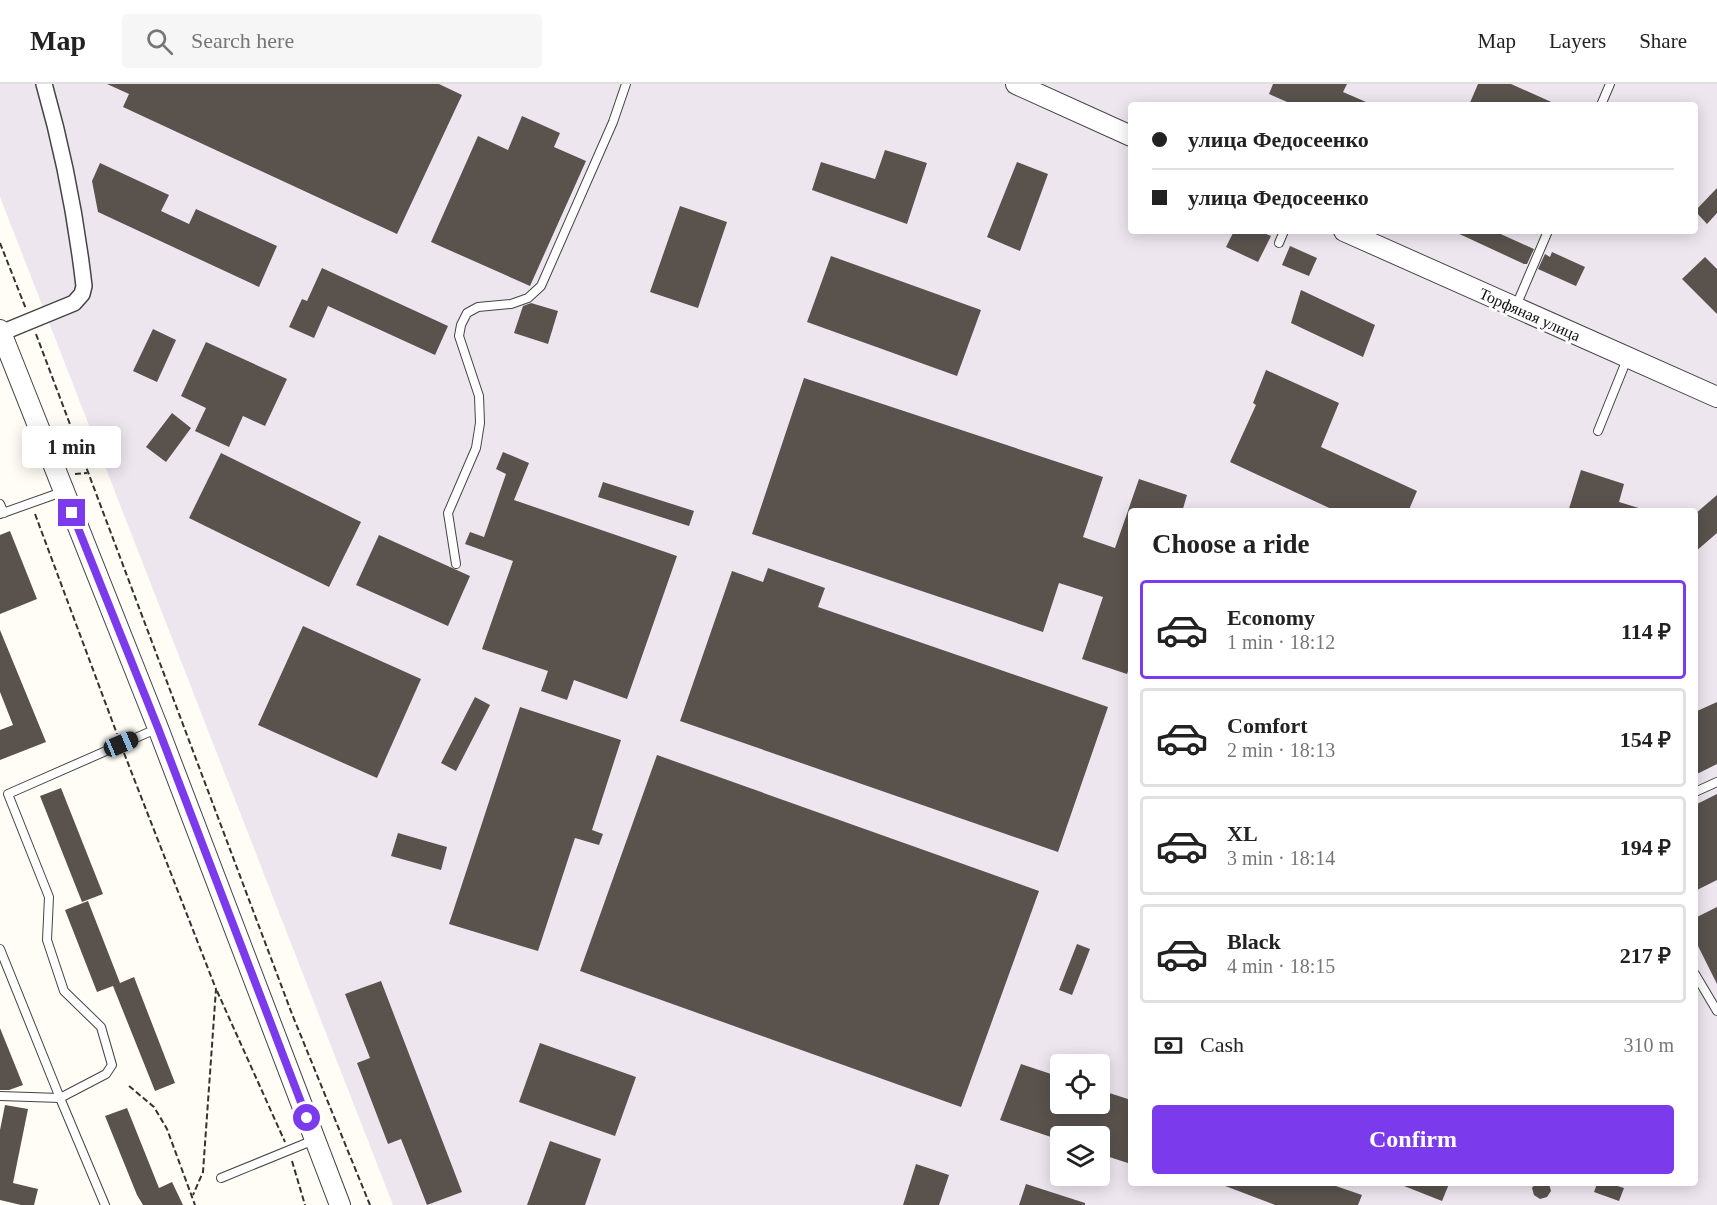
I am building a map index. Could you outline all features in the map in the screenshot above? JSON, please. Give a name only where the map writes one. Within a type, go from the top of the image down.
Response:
[{"type":"street","points":[[44,84],[60,139],[78,233],[84,286],[82,294],[74,303],[1,331],[158,728],[340,1205]]},
{"type":"street","points":[[1016,84],[1128,135]]},
{"type":"street","name":"Торфяная улица","points":[[1351,234],[1717,397]]},
{"type":"lane","points":[[456,564],[448,513],[476,447],[480,423],[479,396],[459,336],[461,325],[467,313],[478,307],[511,304],[528,298],[541,286],[613,122],[626,84]]},
{"type":"lane","points":[[1602,102],[1610,84]]},
{"type":"lane","points":[[1279,243],[1283,234]]},
{"type":"lane","points":[[1515,308],[1547,234]]},
{"type":"lane","points":[[1598,431],[1627,358]]},
{"type":"lane","points":[[0,504],[2,513],[64,491]]},
{"type":"lane","points":[[0,1096],[60,1098],[106,1074],[112,1065],[101,1027],[64,991],[46,940],[48,897],[4,796],[158,728]]},
{"type":"lane","points":[[1698,791],[1717,782]]},
{"type":"lane","points":[[0,949],[105,1205]]},
{"type":"lane","points":[[1698,979],[1717,1011]]},
{"type":"lane","points":[[222,1178],[315,1139]]},
{"type":"path","points":[[0,243],[32,321],[292,1014],[370,1205]]},
{"type":"path","points":[[30,503],[216,989],[289,1150],[305,1205]]},
{"type":"path","points":[[192,1195],[203,1172],[216,989]]},
{"type":"path","points":[[129,1086],[154,1107],[167,1129],[195,1205]]},
{"type":"shaded area","points":[[0,84],[1717,84],[1717,1205],[393,1205],[0,197]]},
{"type":"building","points":[[107,84],[439,84],[462,95],[397,234],[123,107],[129,94]]},
{"type":"building","points":[[1273,84],[1347,84],[1343,92],[1366,102],[1287,102],[1269,94]]},
{"type":"building","points":[[1478,84],[1511,84],[1551,102],[1470,102]]},
{"type":"building","points":[[522,116],[560,133],[554,147],[586,161],[530,286],[431,242],[478,136],[508,150]]},
{"type":"building","points":[[885,150],[927,163],[907,224],[812,190],[821,162],[875,179]]},
{"type":"building","points":[[1017,162],[1048,174],[1020,251],[987,237]]},
{"type":"building","points":[[100,163],[169,195],[161,211],[189,224],[196,209],[277,246],[259,287],[98,212],[92,181]]},
{"type":"building","points":[[1717,188],[1717,213],[1707,224],[1698,214],[1698,208]]},
{"type":"building","points":[[680,206],[727,222],[698,308],[650,292]]},
{"type":"building","points":[[1232,234],[1271,236],[1258,262],[1226,247]]},
{"type":"building","points":[[1459,234],[1501,234],[1534,249],[1527,264]]},
{"type":"building","points":[[1290,246],[1317,258],[1309,276],[1282,265]]},
{"type":"building","points":[[1552,252],[1585,267],[1576,286],[1538,269],[1545,254],[1550,257]]},
{"type":"building","points":[[831,256],[981,310],[957,376],[807,322]]},
{"type":"building","points":[[1705,257],[1717,269],[1717,314],[1682,279]]},
{"type":"building","points":[[322,268],[448,326],[435,355],[328,306],[314,338],[289,327],[302,299],[307,301]]},
{"type":"building","points":[[1301,290],[1375,325],[1363,357],[1291,323]]},
{"type":"building","points":[[531,303],[558,311],[548,344],[514,333],[523,306]]},
{"type":"building","points":[[153,329],[176,340],[157,382],[133,371]]},
{"type":"building","points":[[206,342],[287,379],[265,426],[243,416],[229,447],[195,431],[206,408],[181,396]]},
{"type":"building","points":[[1266,370],[1339,403],[1321,447],[1417,491],[1410,508],[1329,508],[1230,462],[1256,405],[1253,403]]},
{"type":"building","points":[[804,378],[1103,477],[1083,537],[1115,548],[1128,511],[1127,674],[1082,659],[1103,597],[1059,583],[1043,632],[752,534]]},
{"type":"building","points":[[172,413],[191,428],[166,462],[146,447]]},
{"type":"building","points":[[503,452],[529,463],[514,500],[677,556],[627,699],[574,680],[567,700],[541,691],[548,671],[482,649],[513,561],[465,544],[470,532],[484,537],[506,474],[496,469]]},
{"type":"building","points":[[221,453],[361,522],[329,587],[189,518]]},
{"type":"building","points":[[1581,470],[1624,484],[1619,502],[1639,508],[1569,508]]},
{"type":"building","points":[[1139,479],[1187,495],[1183,508],[1129,508]]},
{"type":"building","points":[[603,482],[694,511],[689,526],[598,497]]},
{"type":"building","points":[[1717,495],[1717,533],[1698,549],[1698,511]]},
{"type":"building","points":[[10,531],[37,599],[0,614],[0,535]]},
{"type":"building","points":[[379,535],[470,576],[448,626],[356,585]]},
{"type":"building","points":[[768,568],[825,588],[818,607],[1108,707],[1058,852],[680,721],[732,571],[763,582]]},
{"type":"building","points":[[303,626],[421,679],[377,778],[258,725]]},
{"type":"building","points":[[0,630],[46,742],[0,760],[0,730],[13,725],[0,692]]},
{"type":"building","points":[[475,697],[490,705],[456,771],[441,763]]},
{"type":"building","points":[[1717,702],[1717,764],[1698,774],[1698,711]]},
{"type":"building","points":[[520,707],[621,740],[592,830],[603,834],[599,845],[575,838],[538,951],[449,924]]},
{"type":"building","points":[[657,755],[1039,891],[961,1107],[580,971]]},
{"type":"building","points":[[61,788],[103,894],[82,902],[40,796]]},
{"type":"building","points":[[1717,794],[1717,880],[1698,890],[1698,804]]},
{"type":"building","points":[[398,833],[447,847],[441,870],[391,856]]},
{"type":"building","points":[[88,901],[120,983],[134,977],[175,1083],[155,1091],[113,986],[97,992],[65,910]]},
{"type":"building","points":[[1717,907],[1717,984],[1698,946],[1698,916]]},
{"type":"building","points":[[1077,944],[1090,949],[1072,995],[1059,990]]},
{"type":"building","points":[[381,981],[462,1192],[427,1205],[401,1139],[388,1144],[357,1063],[370,1058],[345,994]]},
{"type":"building","points":[[0,1028],[23,1085],[9,1090],[0,1090]]},
{"type":"building","points":[[540,1043],[636,1077],[615,1136],[519,1102]]},
{"type":"building","points":[[1021,1064],[1050,1074],[1050,1114],[1110,1114],[1110,1093],[1128,1099],[1128,1163],[1110,1157],[1110,1126],[1050,1126],[1050,1137],[1000,1120]]},
{"type":"building","points":[[5,1105],[28,1109],[13,1183],[38,1189],[34,1205],[21,1205],[0,1200],[0,1130]]},
{"type":"building","points":[[127,1108],[159,1188],[172,1182],[183,1205],[143,1205],[137,1195],[105,1116]]},
{"type":"building","points":[[550,1141],[601,1159],[585,1205],[527,1205]]},
{"type":"building","points":[[916,1164],[949,1175],[939,1205],[903,1205]]},
{"type":"building","points":[[1026,1184],[1085,1203],[1085,1205],[1019,1205]]},
{"type":"building","points":[[1225,1186],[1336,1186],[1362,1195],[1358,1205],[1275,1205]]},
{"type":"building","points":[[1404,1186],[1448,1186],[1442,1201]]},
{"type":"building","points":[[1534,1186],[1550,1186],[1551,1191],[1547,1197],[1540,1199],[1534,1195]]},
{"type":"building","points":[[1596,1186],[1624,1188],[1619,1201],[1594,1192]]},
{"type":"route","points":[[72,513],[158,728],[307,1118]]}]
